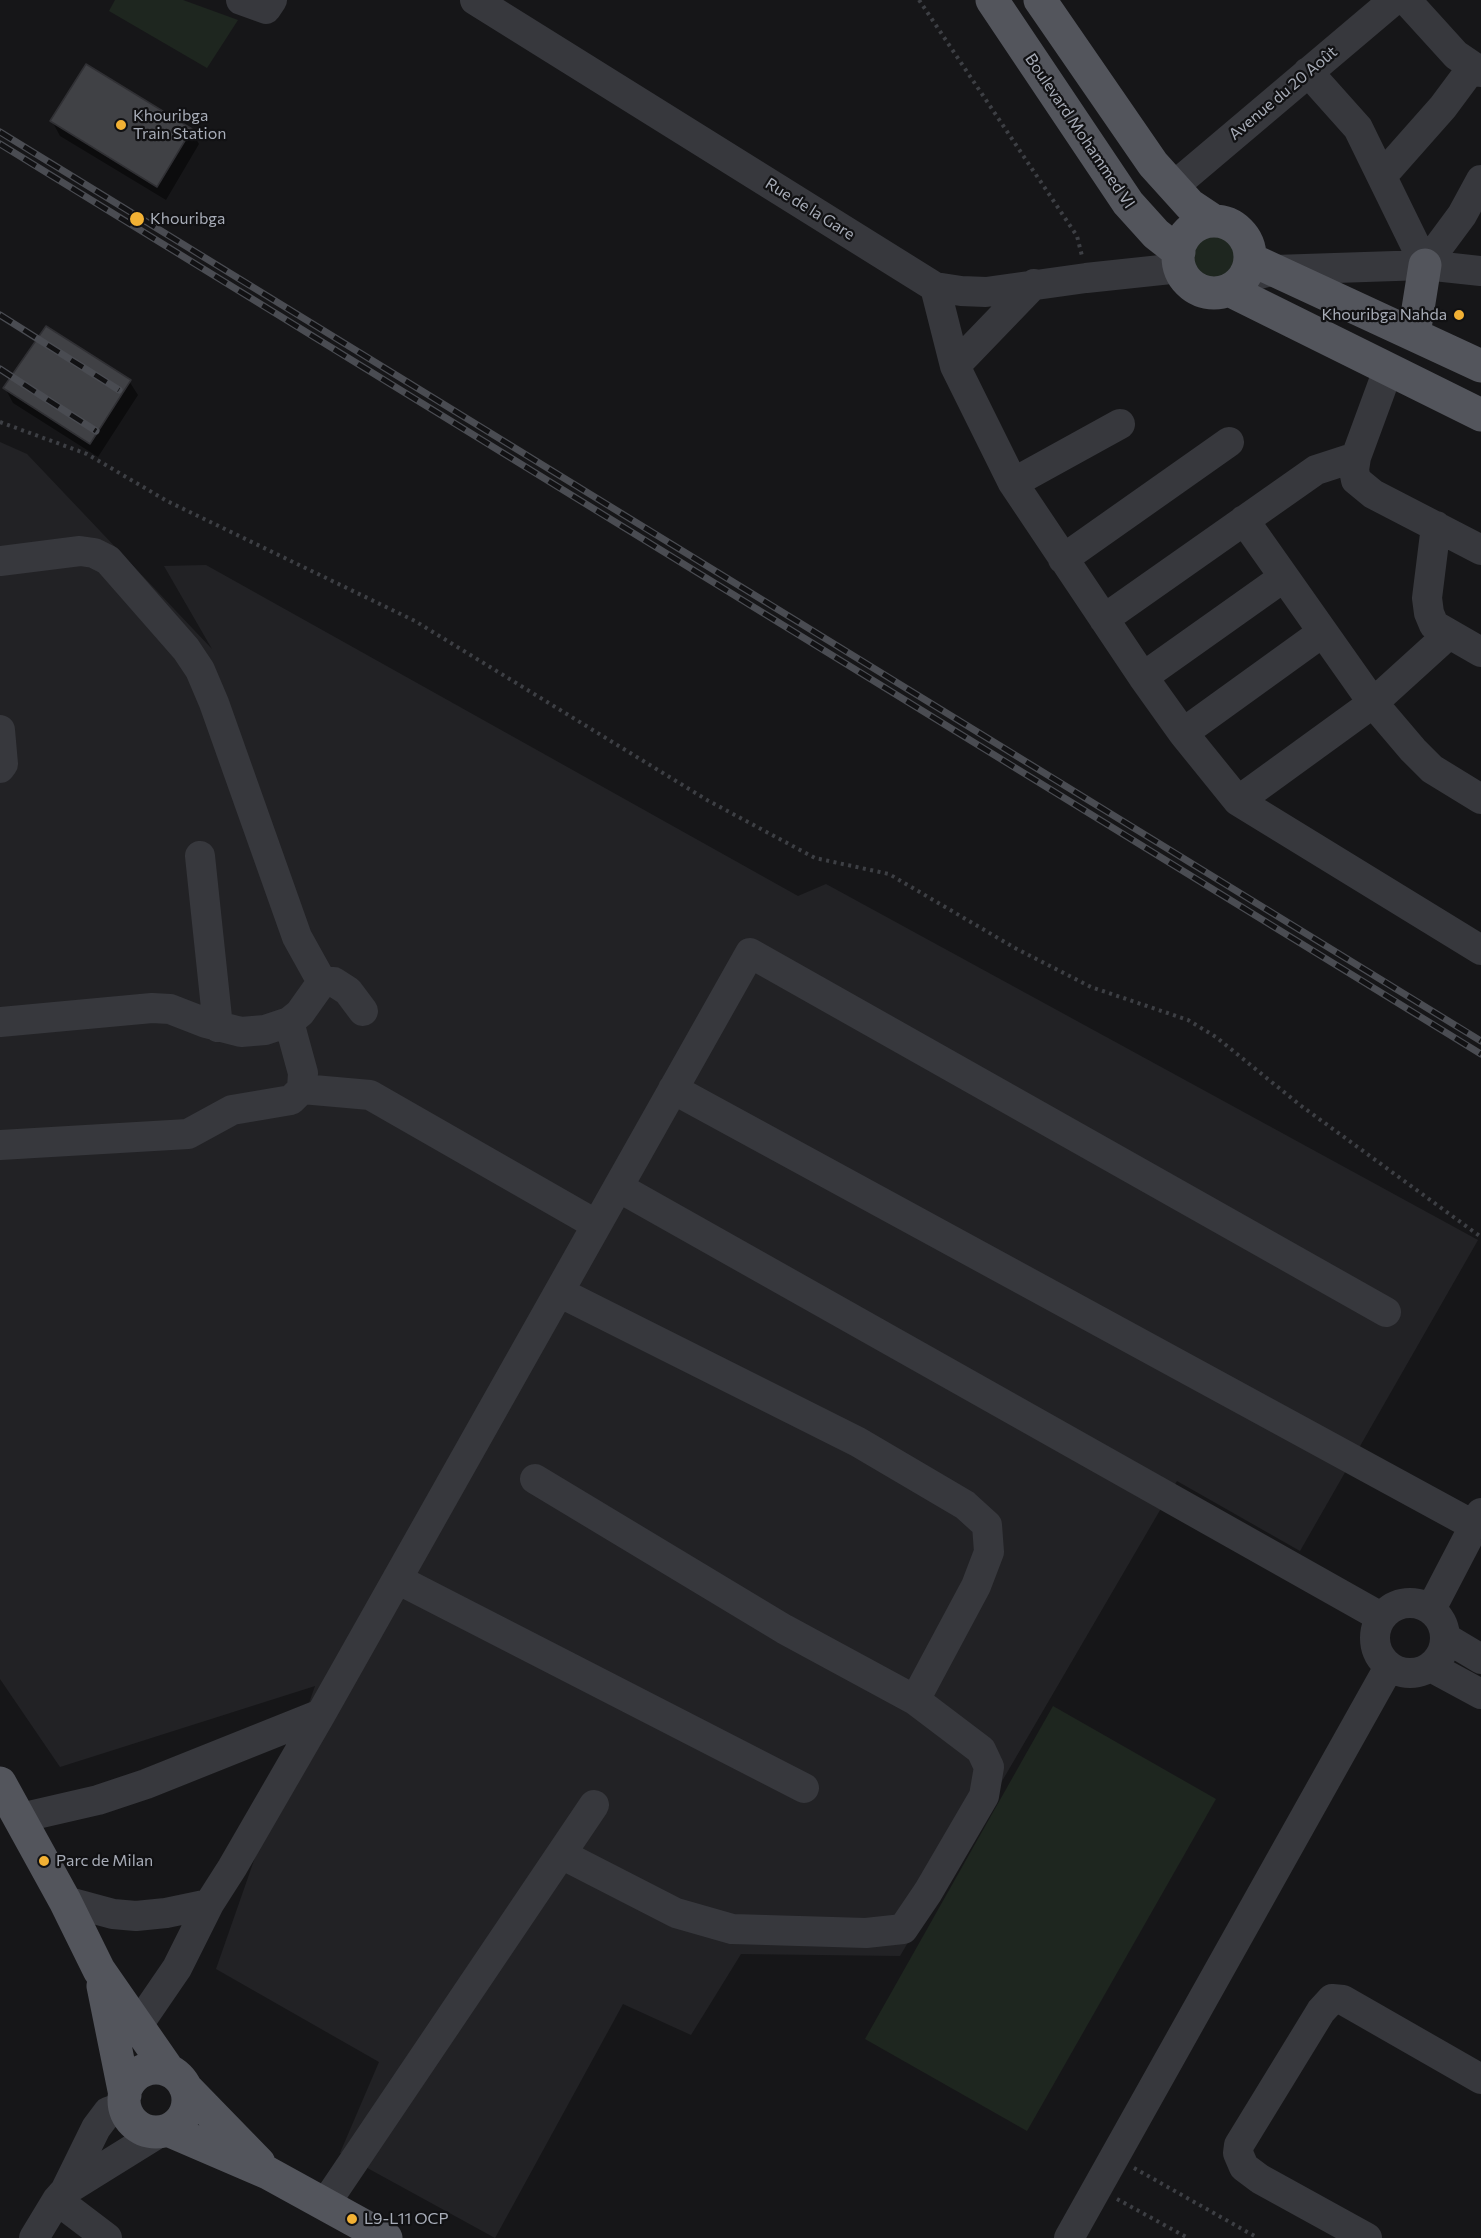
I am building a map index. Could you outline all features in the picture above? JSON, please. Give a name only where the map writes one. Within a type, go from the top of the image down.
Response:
[{"type":"main road","name":"Boulevard Mohammed VI","points":[[992,0],[1128,203],[1180,260]]},
{"type":"main road","points":[[1040,0],[1133,138],[1173,187],[1190,205],[1214,221],[1228,224],[1240,232],[1248,245],[1250,274]]},
{"type":"main road","points":[[1214,221],[1204,223],[1187,234],[1180,260],[1187,281],[1199,290],[1214,293],[1250,274],[1414,334],[1481,366]]},
{"type":"main road","points":[[1414,334],[1425,265]]},
{"type":"main road","points":[[1250,274],[1388,370],[1481,415]]},
{"type":"main road","points":[[0,1783],[65,1901],[99,1970],[177,2079],[188,2099],[186,2112],[179,2123],[164,2131]]},
{"type":"main road","points":[[99,1970],[128,2115],[141,2128],[164,2131],[268,2173],[386,2238]]},
{"type":"main road","points":[[125,2100],[129,2084],[137,2075],[147,2070],[158,2069],[177,2079],[268,2173]]},
{"type":"street","points":[[241,0],[266,9],[272,0]]},
{"type":"street","name":"Rue de la Gare","points":[[475,0],[935,287],[986,292],[1086,278],[1180,260]]},
{"type":"street","name":"Avenue du 20 Août","points":[[1173,187],[1394,0]]},
{"type":"street","points":[[1382,176],[1477,70],[1456,55],[1406,0]]},
{"type":"street","points":[[1308,72],[1358,128],[1425,265]]},
{"type":"street","points":[[1425,265],[1480,186]]},
{"type":"street","points":[[1250,274],[1425,265],[1481,271]]},
{"type":"street","points":[[955,366],[1034,284]]},
{"type":"street","points":[[935,287],[955,366],[1013,483],[1143,677],[1183,733],[1238,801],[1481,950]]},
{"type":"street","points":[[1388,370],[1356,457],[1354,470],[1356,480],[1363,487],[1481,550]]},
{"type":"street","points":[[1013,483],[1120,424]]},
{"type":"street","points":[[1063,560],[1229,442]]},
{"type":"street","points":[[1104,619],[1316,470],[1356,457]]},
{"type":"street","points":[[1244,520],[1373,703],[1432,769],[1481,799]]},
{"type":"street","points":[[1437,526],[1427,598],[1429,614],[1434,625],[1481,652]]},
{"type":"street","points":[[0,561],[80,551],[94,553],[108,560],[186,649],[200,670],[214,703],[297,937],[322,982]]},
{"type":"street","points":[[1143,677],[1284,577]]},
{"type":"street","points":[[1183,733],[1323,632]]},
{"type":"street","points":[[1238,801],[1373,703],[1449,634]]},
{"type":"street","points":[[0,730],[3,764],[0,768]]},
{"type":"street","points":[[200,856],[219,1027]]},
{"type":"street","points":[[138,2025],[177,1968],[209,1904],[321,1714],[750,953],[1386,1312]]},
{"type":"street","points":[[322,982],[334,982],[348,991],[363,1011]]},
{"type":"street","points":[[0,1022],[152,1008],[170,1009],[219,1027],[241,1032],[265,1030],[289,1022],[300,1012],[322,982]]},
{"type":"street","points":[[0,1145],[188,1134],[232,1110],[291,1100],[302,1089],[303,1073],[289,1022]]},
{"type":"street","points":[[302,1089],[370,1095],[590,1221]]},
{"type":"street","points":[[673,1089],[1478,1520],[1431,1609]]},
{"type":"street","points":[[618,1187],[1381,1617]]},
{"type":"street","points":[[559,1292],[858,1442],[965,1505],[987,1525],[989,1552],[976,1586],[915,1700]]},
{"type":"street","points":[[535,1479],[784,1629],[915,1700],[981,1750],[989,1767],[984,1796],[928,1892],[903,1929],[866,1933],[732,1929],[676,1913],[561,1854]]},
{"type":"street","points":[[397,1579],[804,1788]]},
{"type":"street","points":[[1410,1602],[1431,1609],[1439,1617],[1446,1638],[1439,1659],[1431,1667],[1410,1674],[1389,1667],[1381,1659],[1374,1638],[1381,1617],[1389,1609],[1410,1602]]},
{"type":"street","points":[[1446,1638],[1481,1659]]},
{"type":"street","points":[[1069,2238],[1389,1667]]},
{"type":"street","points":[[1431,1667],[1481,1694]]},
{"type":"street","points":[[20,1818],[99,1800],[136,1788],[321,1714]]},
{"type":"street","points":[[325,2204],[594,1805]]},
{"type":"street","points":[[65,1901],[113,1914],[136,1916],[166,1914],[209,1904]]},
{"type":"street","points":[[1367,2238],[1260,2179],[1244,2167],[1238,2153],[1239,2145],[1320,2011],[1332,1999],[1343,2000],[1481,2079]]},
{"type":"street","points":[[33,2238],[61,2196],[96,2128],[108,2112],[125,2100]]},
{"type":"street","points":[[61,2196],[164,2131]]},
{"type":"street","points":[[61,2196],[107,2238]]},
{"type":"path","points":[[919,0],[1077,236],[1086,278]]},
{"type":"path","points":[[0,422],[87,454],[167,501],[415,621],[707,800],[815,858],[889,874],[1015,948],[1091,987],[1188,1020],[1216,1037],[1300,1105],[1481,1237]]},
{"type":"path","points":[[1115,2158],[1258,2238]]},
{"type":"path","points":[[1098,2188],[1188,2238]]},
{"type":"shaded area","points":[[115,0],[183,0],[238,20],[207,68],[109,11]]},
{"type":"shaded area","points":[[1214,233],[1230,240],[1237,256],[1230,272],[1214,279],[1198,272],[1191,256],[1198,240]]},
{"type":"shaded area","points":[[0,442],[27,454],[212,649],[164,566],[206,565],[798,896],[826,884],[1478,1240],[1300,1551],[1177,1481],[900,1956],[741,1954],[691,2035],[623,2004],[495,2238],[340,2153],[379,2062],[216,1969],[315,1686],[60,1767],[0,1679]]},
{"type":"shaded area","points":[[1053,1706],[1216,1799],[1027,2131],[865,2039]]},
{"type":"building","name":"Khouribga Train Station","points":[[86,64],[192,129],[157,187],[50,121]]},
{"type":"building","points":[[46,326],[131,380],[90,444],[3,388]]},
{"type":"railway","points":[[0,132],[1481,1041]]},
{"type":"railway","points":[[0,144],[1481,1054]]},
{"type":"railway","points":[[0,315],[119,390]]},
{"type":"railway","points":[[0,369],[96,431]]},
{"type":"place","name":"Khouribga Train Station","points":[[121,125]]},
{"type":"place","name":"Khouribga","points":[[137,219]]},
{"type":"place","name":"Khouribga Nahda","points":[[1459,315]]},
{"type":"place","name":"Parc de Milan","points":[[44,1861]]},
{"type":"place","name":"L9-L11 OCP","points":[[352,2219]]}]
